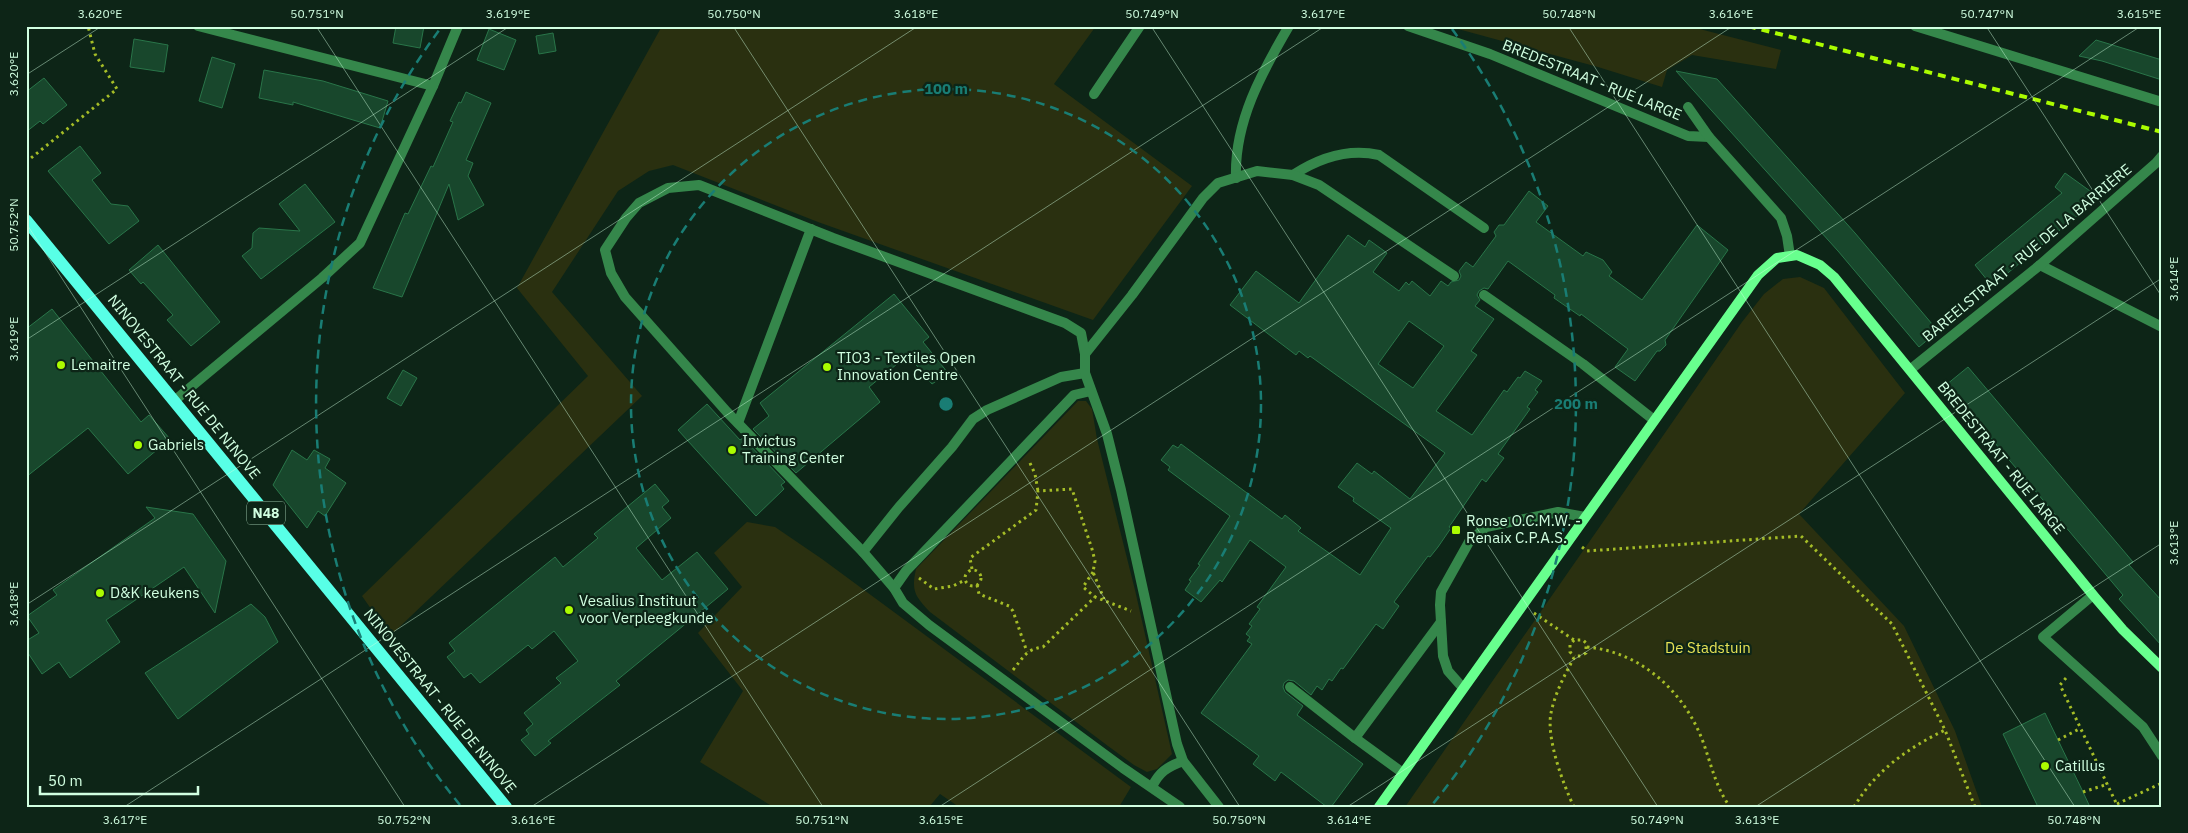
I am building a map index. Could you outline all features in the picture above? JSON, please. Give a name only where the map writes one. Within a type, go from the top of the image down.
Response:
[{"type":"main road","name":"NINOVESTRAAT - RUE DE NINOVE","points":[[26,220],[506,807]]},
{"type":"street","points":[[198,26],[433,86]]},
{"type":"street","points":[[174,400],[322,278],[360,243],[433,86],[458,26]]},
{"type":"street","points":[[1094,94],[1140,26]]},
{"type":"street","points":[[1236,178],[1235,162],[1251,97],[1261,74],[1290,26]]},
{"type":"street","name":"BREDESTRAAT - RUE LARGE","points":[[1408,26],[1490,54],[1688,136],[1709,137]]},
{"type":"street","points":[[1914,26],[2162,102]]},
{"type":"street","name":"BREDESTRAAT - RUE LARGE","points":[[1688,107],[1709,137],[1781,218],[1788,236],[1790,256],[1797,255],[1820,265],[1834,276],[2093,595],[2123,630],[2162,668]]},
{"type":"street","points":[[1293,175],[1307,166],[1330,157],[1362,151],[1380,154],[1484,228]]},
{"type":"street","name":"BAREELSTRAAT - RUE DE LA BARRIÈRE","points":[[1910,369],[2040,265],[2161,157]]},
{"type":"street","points":[[1085,354],[1132,295],[1203,198],[1218,183],[1257,171],[1293,175],[1319,185],[1454,276]]},
{"type":"street","points":[[1180,807],[929,625],[903,603],[894,588],[863,552],[738,423],[625,297],[611,273],[605,250],[626,218],[639,203],[668,188],[698,185],[811,230],[1065,323],[1081,333],[1085,354],[1084,373],[1106,434],[1121,490],[1177,744],[1183,761],[1219,807]]},
{"type":"street","points":[[738,423],[811,230]]},
{"type":"street","points":[[1379,807],[1571,540],[1585,517],[1758,274],[1777,258],[1790,256]]},
{"type":"street","points":[[2040,265],[2162,327]]},
{"type":"street","points":[[1484,295],[1583,364],[1654,420]]},
{"type":"street","points":[[863,552],[899,506],[952,447],[973,419],[987,410],[1060,377],[1084,373]]},
{"type":"street","points":[[894,588],[906,571],[1074,395],[1093,395]]},
{"type":"street","points":[[1463,688],[1448,671],[1443,656],[1441,622],[1441,592],[1458,559],[1477,533],[1486,528],[1558,512],[1585,517]]},
{"type":"street","points":[[2093,595],[2043,637],[2143,727],[2162,756]]},
{"type":"street","points":[[1355,738],[1441,622]]},
{"type":"street","points":[[1290,687],[1403,773]]},
{"type":"street","points":[[1152,788],[1158,775],[1169,766],[1183,761]]},
{"type":"path","points":[[26,162],[118,89],[95,54],[88,26]]},
{"type":"path","points":[[972,569],[970,558],[1036,510],[1038,491],[1035,474],[1024,448]]},
{"type":"path","points":[[1038,491],[1072,489],[1095,561],[1093,572],[1084,587],[1095,597],[1132,611],[1147,610]]},
{"type":"path","points":[[1571,540],[1586,551],[1634,546],[1801,536],[1892,624],[1945,730],[1975,807]]},
{"type":"path","points":[[972,569],[967,572],[966,580],[968,584],[977,585]]},
{"type":"path","points":[[972,569],[980,573],[982,577],[977,585],[979,594],[1009,606],[1013,611],[1027,652]]},
{"type":"path","points":[[906,571],[934,589],[953,586],[966,580]]},
{"type":"path","points":[[1093,572],[1104,600]]},
{"type":"path","points":[[1005,680],[1027,652],[1043,647],[1095,597]]},
{"type":"path","points":[[1524,606],[1574,640],[1583,640],[1588,647],[1605,649],[1630,659],[1660,678],[1691,715],[1702,741],[1714,779],[1730,807]]},
{"type":"path","points":[[1574,640],[1570,645],[1570,652],[1575,656],[1581,656],[1586,653],[1588,647]]},
{"type":"path","points":[[1574,807],[1558,768],[1550,715],[1563,678],[1575,656]]},
{"type":"path","points":[[2076,666],[2060,685],[2117,806],[2162,782]]},
{"type":"path","points":[[2058,740],[2081,728]]},
{"type":"path","points":[[1854,807],[1876,776],[1895,760],[1925,740],[1945,730]]},
{"type":"path","points":[[2083,792],[2108,784]]},
{"type":"green space","points":[[662,26],[1096,26],[1054,84],[1192,186],[1093,320],[818,222],[673,165],[649,171],[618,191],[552,292],[642,396],[390,636],[362,596],[588,376],[517,288]]},
{"type":"green space","points":[[1447,26],[1688,26],[1781,50],[1776,69],[1692,55],[1667,70],[1662,87],[1598,67]]},
{"type":"green space","name":"De Stadstuin","points":[[1800,277],[1824,288],[1905,393],[1799,514],[1904,626],[1955,731],[1982,807],[1405,807],[1742,322],[1764,294],[1783,279]]},
{"type":"green space","points":[[1078,401],[1086,401],[1092,409],[1097,439],[1135,590],[1172,754],[1157,769],[1147,772],[1108,746],[930,612],[921,602],[914,588],[916,569]]},
{"type":"green space","points":[[747,522],[775,527],[822,559],[1131,787],[1119,807],[959,807],[940,794],[929,807],[770,807],[770,805],[700,762],[743,691],[698,633],[742,587],[714,553]]},
{"type":"building","points":[[396,26],[424,26],[420,48],[393,43]]},
{"type":"building","points":[[489,29],[516,40],[504,70],[477,60]]},
{"type":"building","points":[[553,33],[556,51],[539,54],[536,36]]},
{"type":"building","points":[[134,39],[168,45],[164,72],[130,67]]},
{"type":"building","points":[[2096,40],[2162,60],[2162,80],[2102,61],[2079,56]]},
{"type":"building","points":[[212,57],[235,64],[222,108],[199,101]]},
{"type":"building","points":[[264,70],[323,81],[388,101],[380,128],[293,102],[293,105],[259,98]]},
{"type":"building","points":[[1676,71],[1717,79],[1855,233],[1938,331],[1919,347],[1838,251]]},
{"type":"building","points":[[44,78],[67,105],[43,124],[40,121],[26,132],[26,92]]},
{"type":"building","points":[[466,92],[491,103],[466,160],[473,163],[468,176],[484,205],[458,220],[449,184],[402,297],[373,288],[405,213],[408,214],[431,166],[433,167],[453,122],[450,121]]},
{"type":"building","points":[[80,146],[101,173],[92,180],[111,204],[128,206],[139,221],[109,244],[48,171]]},
{"type":"building","points":[[2065,173],[2090,191],[2078,207],[2083,211],[1992,286],[1975,265],[2062,193],[2055,187]]},
{"type":"building","points":[[305,184],[335,222],[261,279],[242,256],[252,248],[253,233],[259,228],[300,231],[279,204]]},
{"type":"building","points":[[1529,191],[1548,206],[1536,222],[1583,256],[1586,252],[1603,260],[1612,272],[1609,276],[1642,300],[1697,225],[1728,250],[1665,340],[1666,345],[1660,351],[1657,351],[1635,381],[1615,367],[1628,349],[1581,314],[1580,316],[1554,298],[1555,295],[1508,261],[1488,289],[1484,288],[1479,291],[1477,295],[1480,300],[1475,306],[1494,319],[1471,351],[1477,355],[1436,411],[1472,435],[1504,390],[1507,392],[1525,371],[1542,381],[1535,390],[1538,392],[1527,407],[1530,409],[1498,454],[1504,458],[1486,482],[1482,479],[1449,527],[1451,528],[1438,547],[1430,557],[1428,556],[1394,602],[1399,606],[1383,629],[1376,624],[1343,669],[1341,668],[1332,681],[1329,679],[1322,690],[1317,686],[1311,695],[1294,681],[1288,680],[1284,683],[1285,692],[1303,706],[1297,715],[1363,764],[1331,807],[1327,807],[1281,772],[1275,781],[1253,764],[1259,756],[1201,713],[1252,644],[1247,641],[1250,637],[1246,634],[1252,626],[1249,624],[1260,609],[1257,607],[1286,567],[1250,540],[1222,582],[1220,580],[1201,602],[1185,590],[1191,581],[1189,580],[1200,565],[1198,564],[1230,516],[1168,470],[1170,467],[1161,460],[1173,445],[1178,448],[1181,444],[1282,519],[1285,515],[1301,528],[1298,531],[1360,575],[1391,528],[1353,501],[1354,498],[1338,487],[1357,463],[1372,474],[1374,471],[1410,499],[1445,453],[1310,356],[1308,358],[1299,351],[1296,355],[1230,305],[1256,271],[1299,303],[1348,235],[1365,247],[1369,240],[1387,253],[1373,272],[1399,291],[1406,282],[1409,285],[1412,281],[1430,296],[1441,281],[1448,286],[1451,282],[1459,280],[1461,276],[1459,271],[1466,262],[1473,267],[1496,236],[1494,232],[1499,225],[1504,225]],"holes":[[[1409,321],[1444,346],[1413,388],[1378,364]]]},
{"type":"building","points":[[158,245],[220,322],[191,346],[167,320],[173,315],[143,282],[141,284],[129,270]]},
{"type":"building","points":[[894,294],[929,337],[923,342],[948,373],[932,384],[908,355],[869,387],[880,402],[796,473],[753,429],[769,416],[760,403]]},
{"type":"building","name":"Lemaitre","points":[[52,309],[141,422],[149,415],[170,439],[128,474],[88,428],[26,477],[26,329]]},
{"type":"building","points":[[1968,367],[2133,562],[2129,565],[2162,601],[2162,646],[2119,599],[2123,595],[1946,385]]},
{"type":"building","points":[[403,370],[417,378],[401,406],[387,398]]},
{"type":"building","points":[[707,404],[740,440],[743,438],[785,482],[781,485],[784,489],[756,516],[678,430]]},
{"type":"building","points":[[292,450],[307,460],[314,450],[330,459],[325,468],[346,483],[325,516],[318,511],[307,528],[273,485]]},
{"type":"building","points":[[655,484],[669,501],[662,507],[671,518],[636,548],[662,580],[697,552],[728,589],[616,681],[620,685],[548,741],[551,743],[535,756],[521,740],[529,734],[526,730],[533,724],[524,713],[561,683],[556,678],[578,661],[554,631],[532,649],[528,645],[480,683],[471,673],[464,678],[447,657],[455,651],[449,643],[555,557],[563,567],[598,538],[594,534]]},
{"type":"building","name":"D&K keukens","points":[[146,507],[193,514],[226,561],[215,613],[184,567],[106,620],[120,642],[70,678],[59,662],[42,674],[26,650],[26,641],[39,633],[27,616],[57,595],[53,590],[155,518]]},
{"type":"building","points":[[251,604],[265,617],[278,642],[178,719],[145,673]]},
{"type":"building","name":"Catillus","points":[[2045,713],[2090,807],[2038,807],[2003,734]]},
{"type":"railway","points":[[1748,26],[2162,132]]},
{"type":"place","name":"Lemaitre","points":[[61,365]]},
{"type":"place","name":"TIO3 - Textiles Open Innovation Centre","points":[[827,367]]},
{"type":"place","name":"Gabriels","points":[[138,445]]},
{"type":"place","name":"Invictus Training Center","points":[[732,450]]},
{"type":"place","name":"Ronse O.C.M.W. - Renaix C.P.A.S.","points":[[1456,530]]},
{"type":"place","name":"D&K keukens","points":[[100,593]]},
{"type":"place","name":"Vesalius Instituut voor Verpleegkunde","points":[[569,610]]},
{"type":"place","name":"Catillus","points":[[2045,766]]}]
